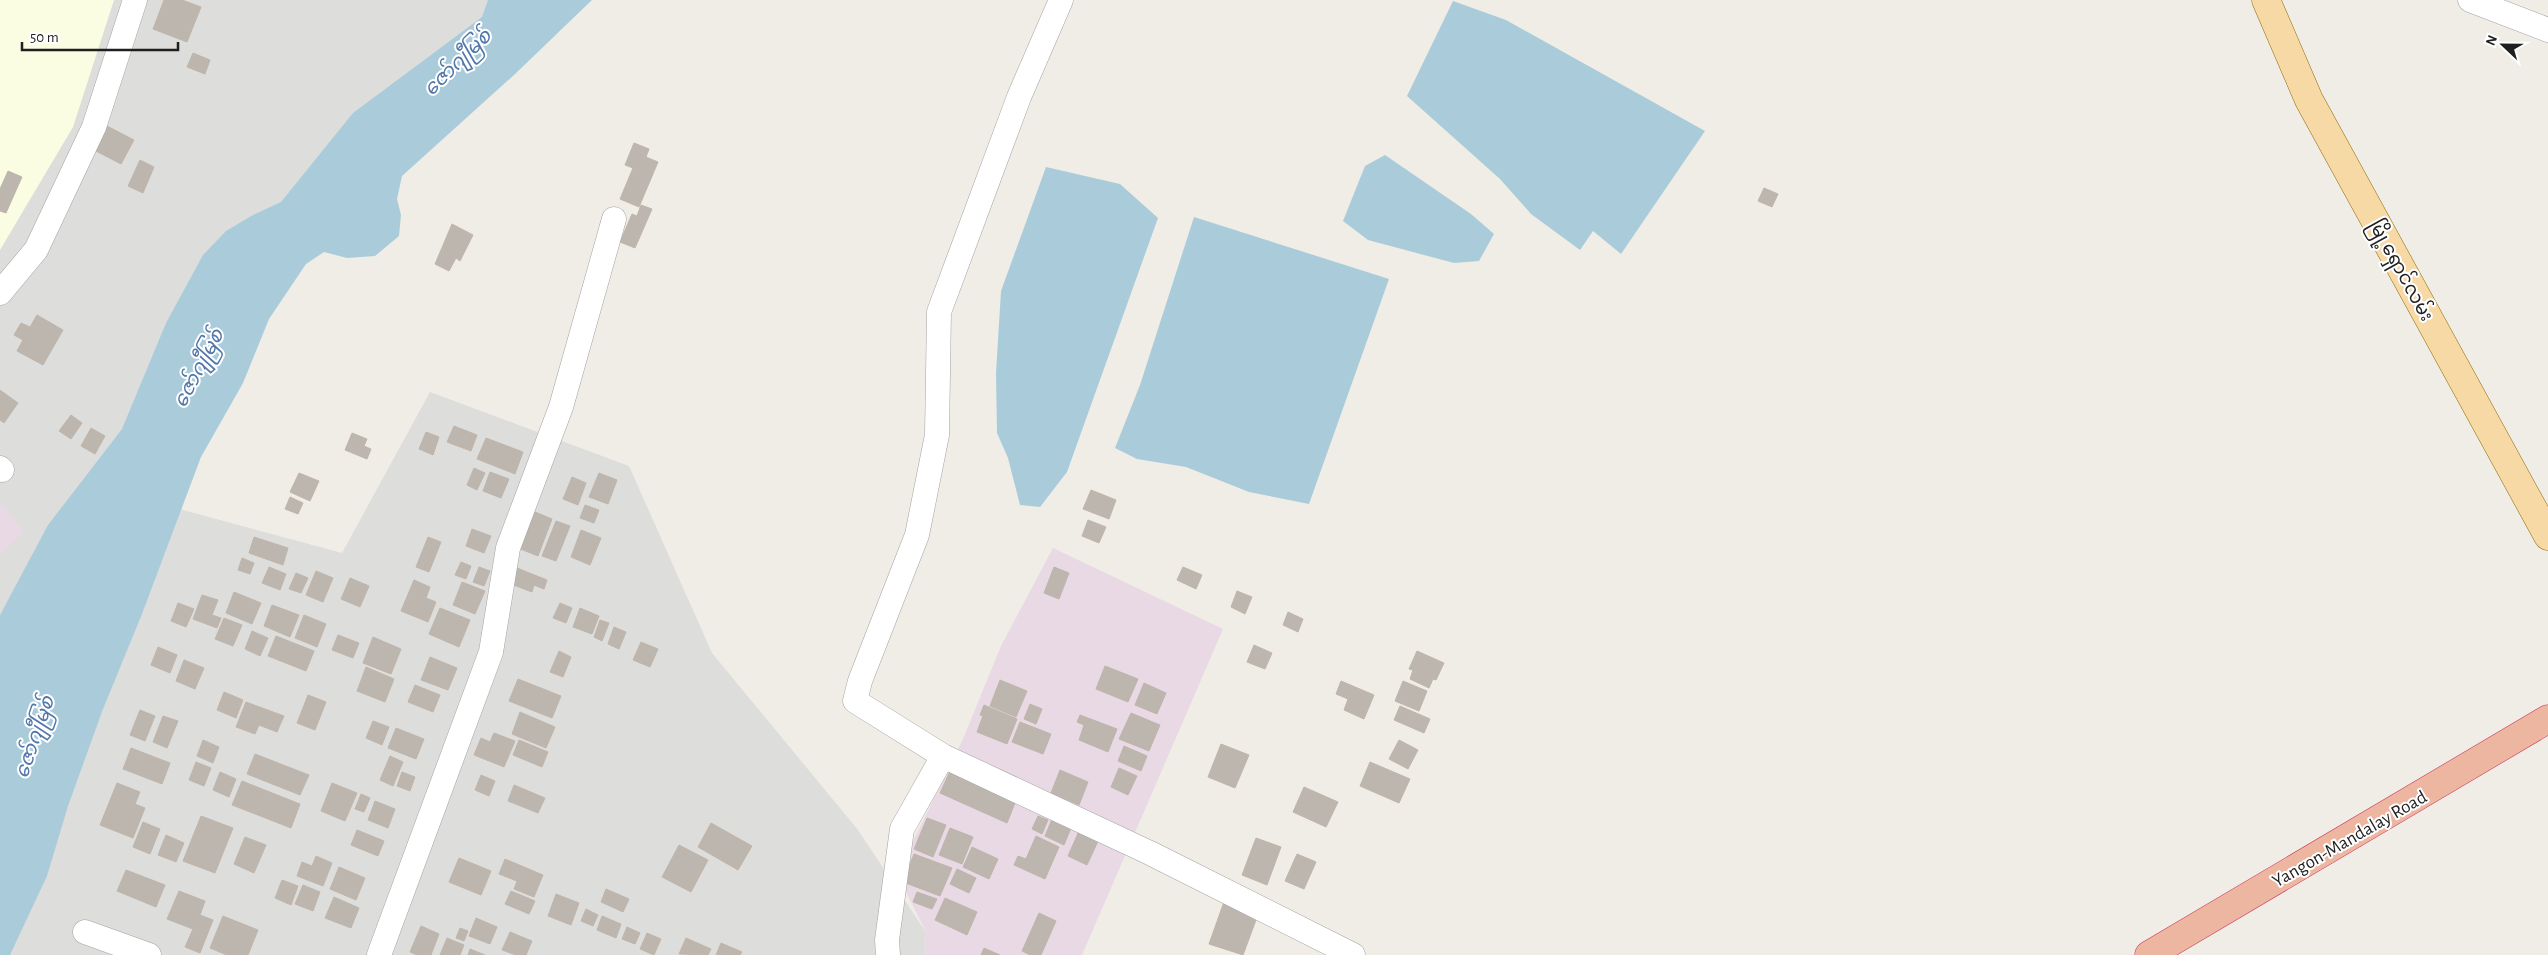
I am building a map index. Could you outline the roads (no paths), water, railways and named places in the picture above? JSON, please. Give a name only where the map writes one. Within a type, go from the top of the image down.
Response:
[{"type":"highway","name":"Yangon-Mandalay Road","points":[[2150,955],[2548,719]]},
{"type":"main road","name":"မြို့ရှောင်လမ်း","points":[[2266,0],[2309,100],[2548,536]]},
{"type":"street","points":[[0,293],[36,250],[94,127],[135,0]]},
{"type":"street","points":[[1061,0],[1019,97],[939,312],[937,435],[917,535],[860,681],[855,701],[943,756],[1150,853],[1353,955]]},
{"type":"street","points":[[2470,0],[2548,30]]},
{"type":"street","points":[[379,955],[491,652],[508,548],[562,407],[614,220]]},
{"type":"street","points":[[888,955],[887,940],[902,829],[943,756]]},
{"type":"street","points":[[85,932],[149,955]]},
{"type":"water","name":"ဇော်ဂျီမြစ်","points":[[488,0],[592,0],[514,75],[402,176],[397,199],[401,215],[399,236],[375,256],[347,258],[324,252],[306,264],[269,319],[243,383],[201,457],[142,614],[103,709],[68,806],[47,876],[10,955],[0,955],[0,615],[48,525],[122,429],[166,323],[203,255],[226,231],[253,215],[281,202],[353,113],[482,17]]},
{"type":"water","points":[[1453,1],[1506,20],[1705,131],[1621,254],[1593,231],[1580,250],[1531,214],[1500,179],[1407,96]]},
{"type":"water","points":[[1385,155],[1471,214],[1494,234],[1479,261],[1454,263],[1368,240],[1343,221],[1365,166]]},
{"type":"water","points":[[1046,167],[1120,184],[1158,218],[1067,472],[1040,507],[1020,505],[1008,458],[997,433],[996,373],[1001,291]]},
{"type":"water","points":[[1194,217],[1389,279],[1309,504],[1249,492],[1186,467],[1137,459],[1115,448],[1140,385]]}]
